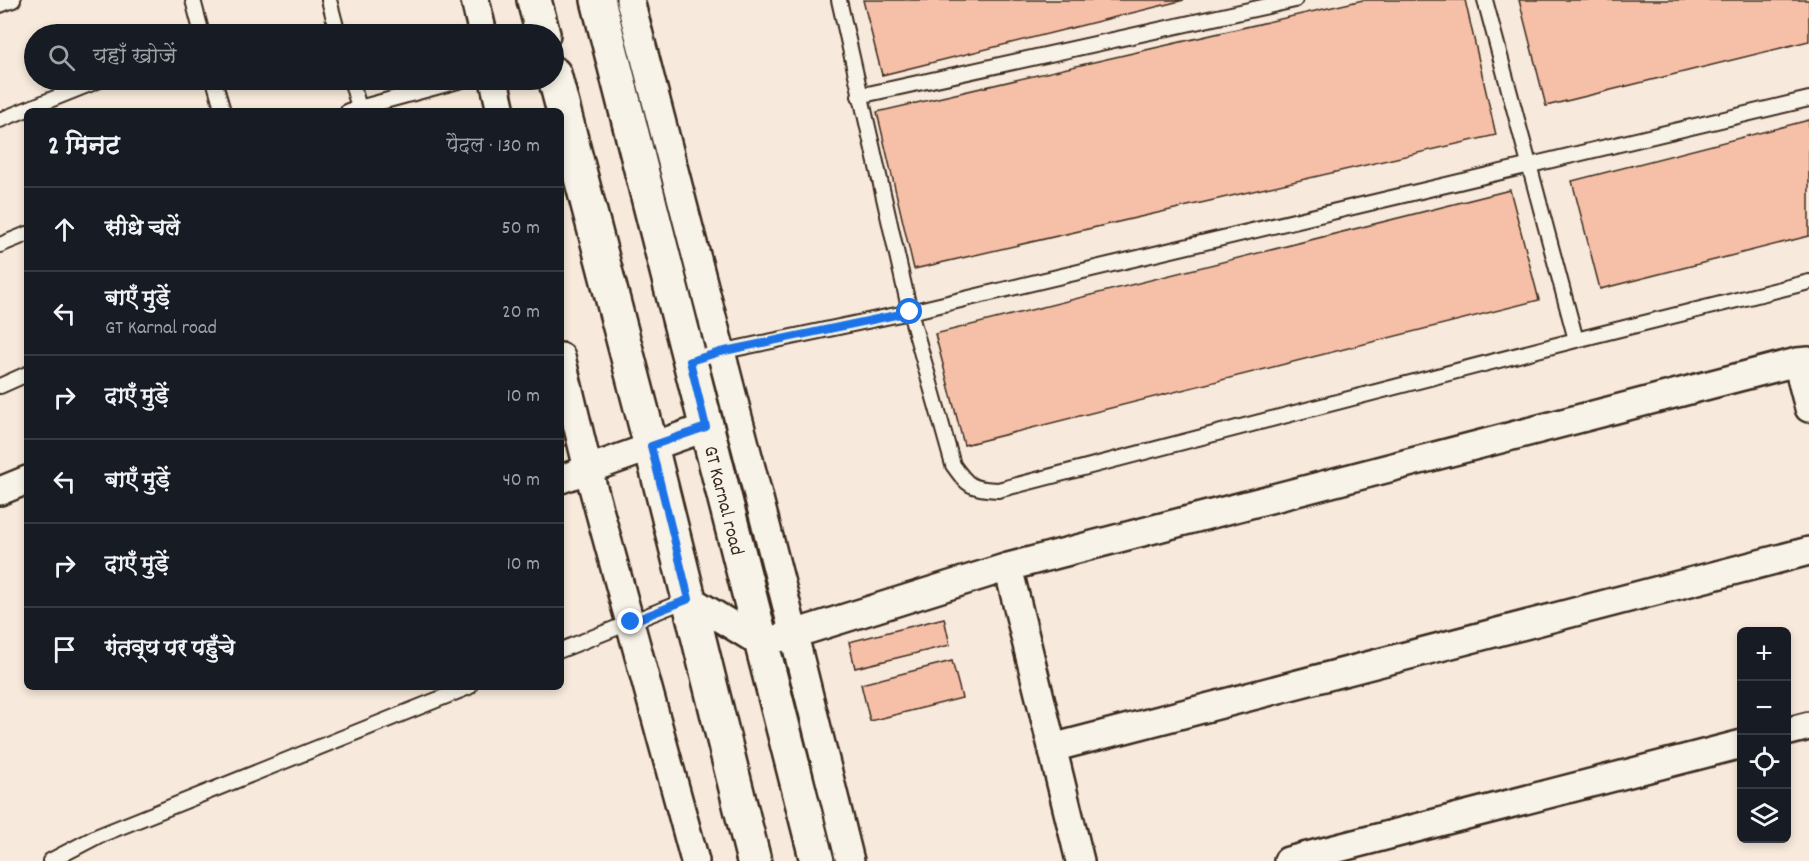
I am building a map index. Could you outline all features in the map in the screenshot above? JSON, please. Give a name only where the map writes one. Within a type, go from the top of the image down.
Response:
[{"type":"main road","points":[[534,0],[540,24]]},
{"type":"main road","name":"GT Karnal road","points":[[598,0],[705,356],[706,427],[817,861]]},
{"type":"main road","points":[[558,90],[563,108]]},
{"type":"main road","points":[[564,112],[651,446],[754,861]]},
{"type":"street","points":[[475,0],[481,24]]},
{"type":"street","points":[[630,0],[705,356],[794,634],[850,861]]},
{"type":"street","points":[[496,90],[500,108]]},
{"type":"street","points":[[689,599],[761,643],[1008,567],[1803,362],[1809,408]]},
{"type":"street","points":[[564,369],[588,469],[695,861]]},
{"type":"street","points":[[564,478],[706,427]]},
{"type":"street","points":[[0,491],[24,481]]},
{"type":"street","points":[[1052,748],[1809,551]]},
{"type":"street","points":[[1008,567],[1080,861]]},
{"type":"street","points":[[1791,731],[1809,726]]},
{"type":"street","points":[[1288,861],[1737,745]]},
{"type":"lane","points":[[0,5],[12,0]]},
{"type":"lane","points":[[193,0],[199,24]]},
{"type":"lane","points":[[329,0],[335,24]]},
{"type":"lane","points":[[838,0],[910,312],[953,465],[965,483],[981,489],[998,490],[1809,282]]},
{"type":"lane","points":[[859,96],[1295,0]]},
{"type":"lane","points":[[1485,0],[1576,340]]},
{"type":"lane","points":[[30,108],[75,90]]},
{"type":"lane","points":[[217,90],[222,108]]},
{"type":"lane","points":[[352,90],[355,108]]},
{"type":"lane","points":[[362,108],[426,90]]},
{"type":"lane","points":[[705,356],[910,312],[1809,99]]},
{"type":"lane","points":[[0,120],[24,110]]},
{"type":"lane","points":[[0,245],[24,235]]},
{"type":"lane","points":[[0,386],[24,376]]},
{"type":"lane","points":[[564,649],[689,599]]},
{"type":"lane","points":[[50,861],[98,836],[462,690]]},
{"type":"building","points":[[863,0],[1184,0],[882,75]]},
{"type":"building","points":[[1363,0],[1465,0],[1496,135],[914,269],[877,112]]},
{"type":"building","points":[[1519,0],[1809,0],[1809,41],[1546,106]]},
{"type":"building","points":[[1809,120],[1809,236],[1600,289],[1572,181]]},
{"type":"building","points":[[1510,190],[1539,300],[964,445],[935,334]]},
{"type":"building","points":[[944,618],[950,645],[855,668],[849,642]]},
{"type":"building","points":[[952,661],[962,698],[870,721],[861,684]]},
{"type":"route","points":[[631,622],[689,599],[651,446],[706,427],[690,361],[720,352],[910,312]]}]
